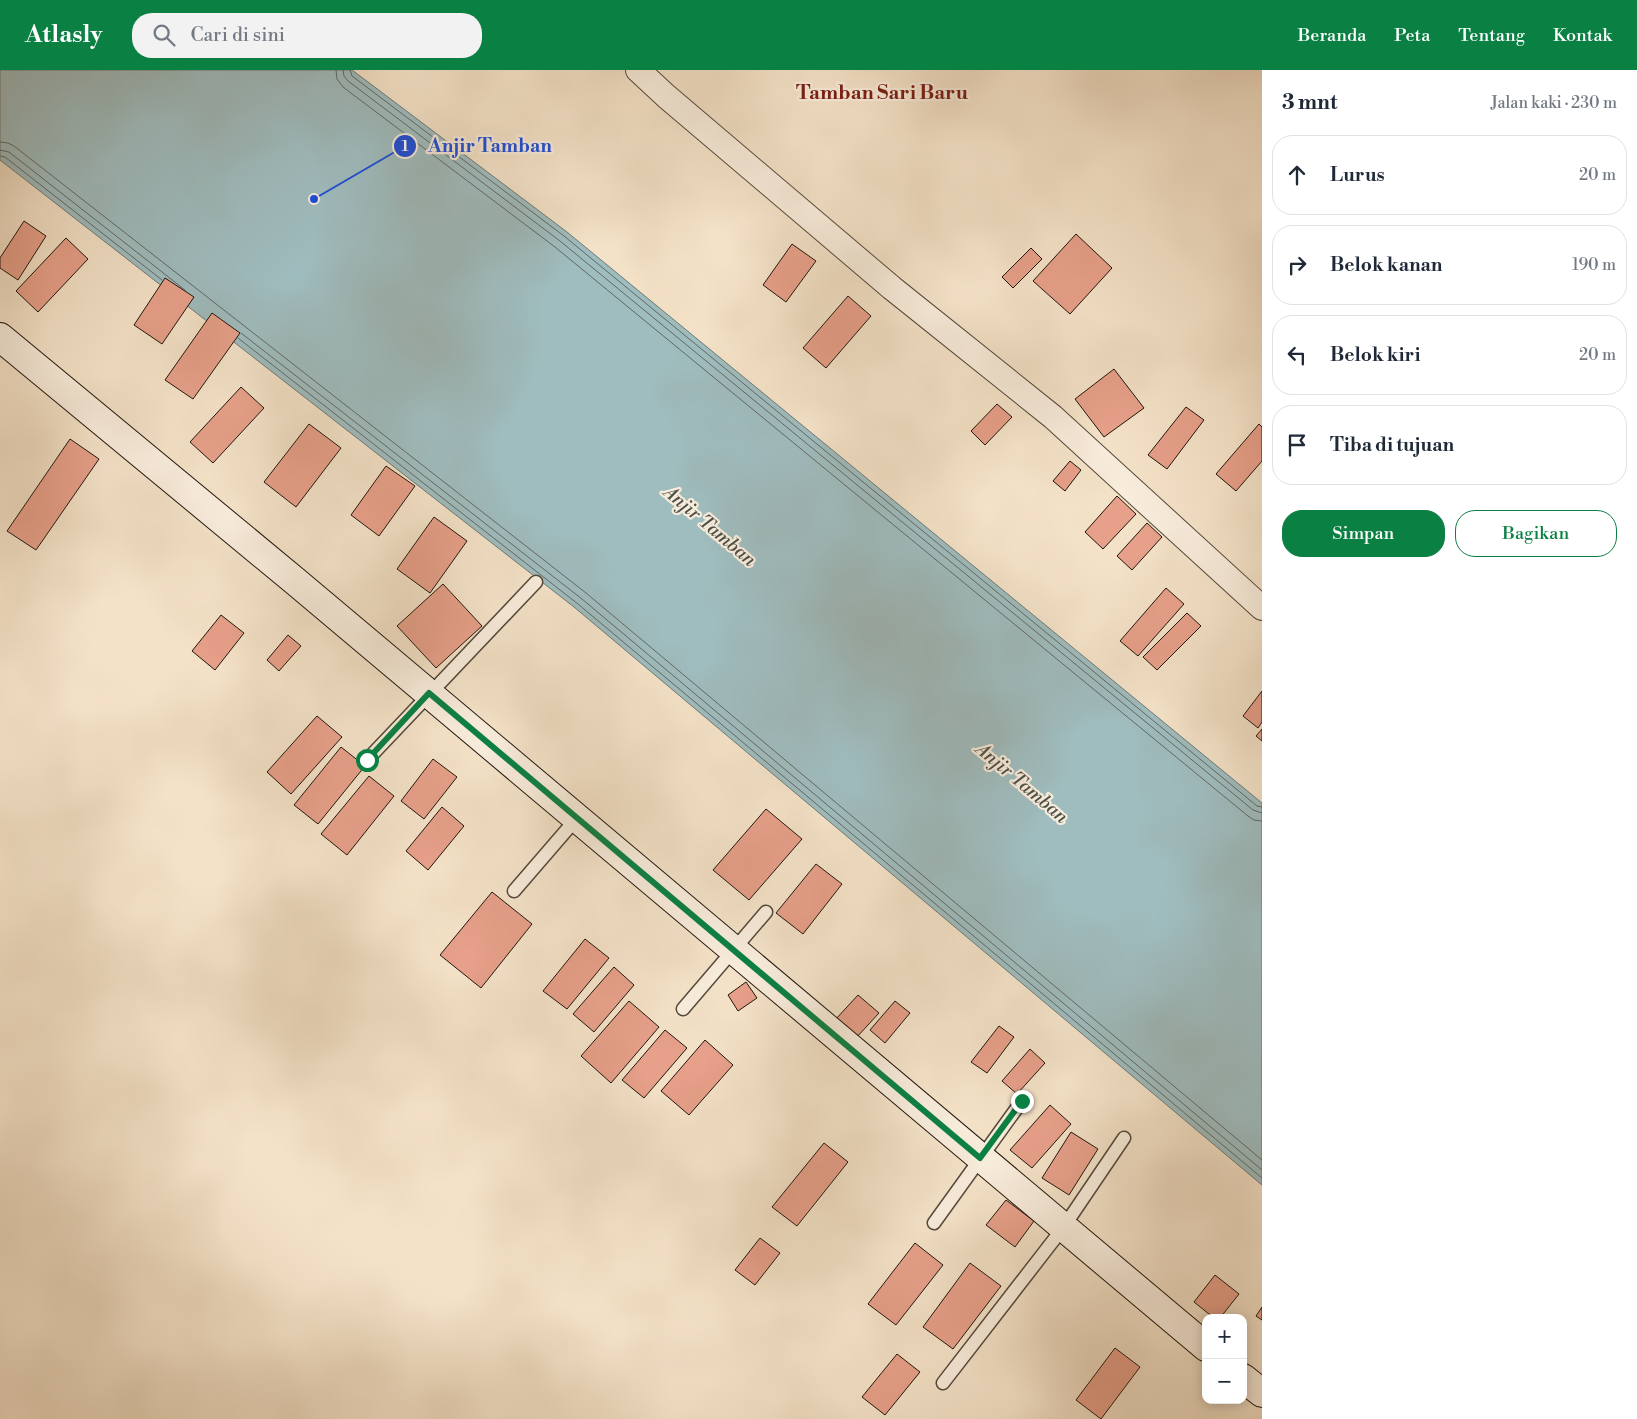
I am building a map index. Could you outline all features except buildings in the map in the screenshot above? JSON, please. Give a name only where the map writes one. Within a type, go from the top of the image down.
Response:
[{"type":"street","points":[[638,70],[892,288],[1053,417],[1262,608]]},
{"type":"street","points":[[0,337],[429,693],[1202,1344]]},
{"type":"street","points":[[1247,1381],[1262,1393]]},
{"type":"lane","points":[[367,760],[536,582]]},
{"type":"lane","points":[[514,891],[577,818]]},
{"type":"lane","points":[[683,1008],[732,949],[766,912]]},
{"type":"lane","points":[[934,1223],[1022,1101]]},
{"type":"lane","points":[[943,1383],[1064,1228],[1124,1138]]},
{"type":"water","points":[[0,70],[352,70],[567,232],[1262,803],[1262,1185],[574,607],[0,160]]},
{"type":"place","name":"Anjir Tamban","points":[[314,199]]},
{"type":"district","name":"Tamban Sari Baru","points":[[882,93]]},
{"type":"route","points":[[367,760],[429,693],[980,1158],[1022,1101]]}]
